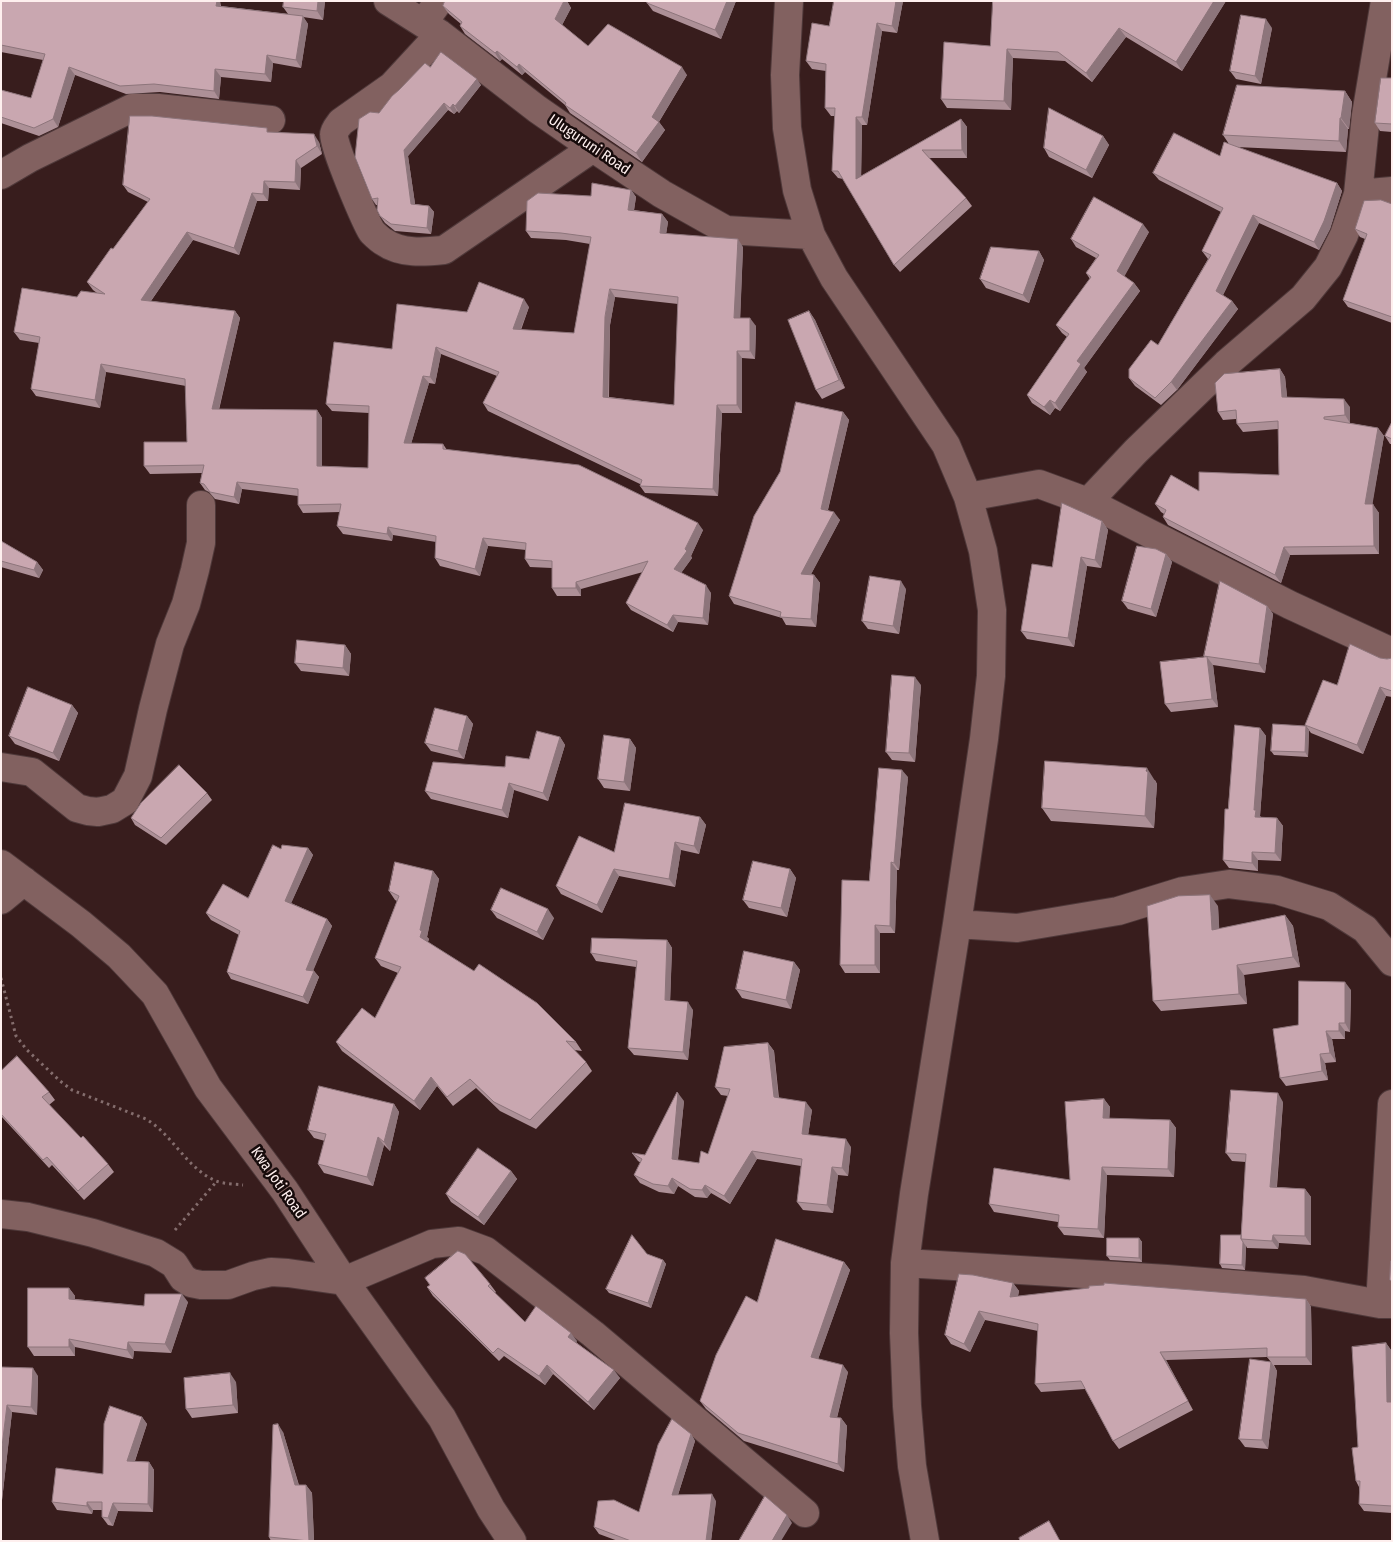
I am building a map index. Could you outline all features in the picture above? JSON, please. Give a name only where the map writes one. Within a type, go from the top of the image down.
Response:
[{"type":"street","name":"Uluguruni Road","points":[[388,1],[432,28],[537,109],[593,148],[662,194],[726,230],[811,235]]},
{"type":"street","points":[[439,1],[432,28],[392,86],[341,122],[333,137],[338,154],[372,231],[384,243],[400,250],[422,252],[444,250],[593,148]]},
{"type":"street","points":[[789,1],[785,75],[788,128],[797,190],[811,235],[834,278],[946,445],[968,497],[983,551],[992,610],[991,676],[984,739],[905,1263],[904,1333],[907,1406],[912,1466],[925,1541]]},
{"type":"street","points":[[1088,502],[1136,451],[1226,364],[1303,298],[1328,267],[1344,235],[1358,194],[1366,115],[1385,1]]},
{"type":"street","points":[[1,175],[30,158],[132,108],[158,108],[271,120]]},
{"type":"street","points":[[1358,194],[1392,191]]},
{"type":"street","points":[[968,497],[1039,484],[1088,502],[1290,605],[1392,652]]},
{"type":"street","points":[[1,767],[32,772],[78,808],[88,811],[98,812],[112,809],[125,801],[138,776],[170,644],[186,604],[196,570],[201,543],[201,505]]},
{"type":"street","name":"Kwa Joti Road","points":[[1,864],[81,924],[119,956],[155,994],[208,1088],[285,1191],[344,1281],[442,1418],[491,1509],[512,1541]]},
{"type":"street","points":[[1,900],[24,881]]},
{"type":"street","points":[[957,924],[1017,928],[1118,910],[1183,891],[1228,884],[1277,890],[1329,906],[1365,929],[1392,962]]},
{"type":"street","points":[[905,1263],[1167,1279],[1304,1290],[1386,1304],[1386,1228],[1392,1104]]},
{"type":"street","points":[[1,1214],[28,1217],[93,1233],[156,1254],[174,1264],[183,1278],[201,1286],[228,1285],[271,1272],[344,1281],[432,1244],[459,1241],[486,1251],[593,1334],[805,1513]]},
{"type":"path","points":[[1,978],[16,1036],[27,1050],[72,1090],[155,1124],[194,1167],[217,1181],[285,1191]]},
{"type":"path","points":[[156,1254],[217,1181]]},
{"type":"building","points":[[1,1],[217,1],[216,6],[303,16],[296,60],[267,55],[265,74],[215,69],[214,91],[154,84],[120,86],[69,67],[53,119],[34,128],[1,117],[1,90],[31,98],[45,54],[1,45]]},
{"type":"building","points":[[284,1],[318,1],[317,11],[283,7]]},
{"type":"building","points":[[445,1],[564,1],[555,19],[588,46],[608,24],[682,67],[652,117],[659,122],[636,153],[565,105],[566,103],[519,64],[517,67],[497,51],[495,53],[460,26],[462,22],[443,6]]},
{"type":"building","points":[[648,1],[727,1],[715,30],[647,3]]},
{"type":"building","points":[[834,1],[896,1],[892,26],[877,23],[862,117],[856,117],[856,179],[961,119],[962,150],[922,150],[966,198],[894,265],[838,171],[832,171],[835,108],[825,108],[826,64],[806,61],[812,23],[829,26]]},
{"type":"building","points":[[993,1],[1214,1],[1176,62],[1119,28],[1086,73],[1058,52],[1007,49],[1004,101],[941,99],[944,42],[990,46]]},
{"type":"building","points":[[1241,15],[1266,19],[1255,76],[1230,71]]},
{"type":"building","points":[[441,52],[477,79],[455,106],[453,104],[450,108],[444,103],[404,150],[411,204],[429,206],[427,228],[391,224],[380,216],[377,210],[378,198],[372,199],[355,157],[359,119],[370,112],[379,113],[392,96],[425,63],[430,67]]},
{"type":"building","points":[[1381,78],[1392,78],[1392,124],[1375,123]]},
{"type":"building","points":[[1237,85],[1345,91],[1340,118],[1339,141],[1223,135]]},
{"type":"building","points":[[1049,108],[1103,136],[1086,170],[1044,148]]},
{"type":"building","points":[[130,116],[152,116],[267,128],[267,132],[314,134],[317,146],[296,160],[295,182],[264,181],[263,194],[252,193],[234,248],[187,232],[141,300],[235,311],[212,409],[317,410],[317,466],[368,468],[369,406],[326,404],[334,342],[392,349],[397,304],[467,312],[479,282],[524,299],[513,329],[574,333],[591,237],[526,231],[527,201],[538,193],[591,196],[592,183],[631,190],[628,210],[662,214],[660,233],[738,239],[734,318],[750,318],[750,351],[737,351],[737,405],[717,405],[713,489],[640,486],[642,480],[483,403],[499,372],[436,347],[430,377],[423,376],[404,443],[443,444],[443,449],[579,465],[698,523],[685,549],[687,551],[674,569],[706,585],[703,618],[673,615],[667,625],[626,603],[648,561],[576,582],[576,588],[552,588],[552,561],[525,559],[526,543],[483,538],[475,569],[435,558],[436,536],[388,527],[387,534],[337,526],[341,504],[298,505],[298,489],[237,482],[234,497],[210,492],[204,484],[200,483],[204,465],[144,466],[144,442],[187,442],[185,379],[101,364],[95,400],[31,389],[40,337],[14,332],[22,288],[77,297],[81,291],[105,294],[87,282],[150,199],[123,185]],"holes":[[[610,289],[678,297],[674,405],[603,397],[605,317]]]},
{"type":"building","points":[[1174,133],[1220,156],[1224,142],[1337,183],[1324,221],[1314,242],[1253,215],[1216,291],[1232,301],[1171,382],[1155,398],[1129,378],[1129,369],[1151,340],[1158,345],[1211,255],[1202,251],[1223,208],[1153,173]]},
{"type":"building","points":[[1094,197],[1143,224],[1117,271],[1134,283],[1077,361],[1081,364],[1055,403],[1050,400],[1044,407],[1027,395],[1069,334],[1056,325],[1091,277],[1086,273],[1099,255],[1071,239]]},
{"type":"building","points":[[1381,200],[1392,204],[1392,317],[1343,300],[1367,234],[1355,229],[1364,201]]},
{"type":"building","points":[[991,247],[1039,251],[1023,295],[980,279]]},
{"type":"building","points":[[809,311],[839,380],[816,390],[788,320]]},
{"type":"building","points":[[1280,369],[1282,397],[1344,399],[1345,415],[1324,417],[1324,419],[1378,428],[1365,504],[1373,504],[1374,546],[1284,547],[1275,575],[1163,517],[1166,510],[1155,504],[1171,475],[1199,491],[1199,472],[1279,475],[1278,421],[1237,424],[1236,410],[1218,412],[1215,383],[1224,374]]},
{"type":"building","points":[[796,402],[843,412],[821,509],[834,512],[801,574],[814,575],[811,619],[780,617],[781,612],[729,596],[754,516],[780,472]]},
{"type":"building","points":[[1392,422],[1392,439],[1385,436]]},
{"type":"building","points":[[1062,503],[1102,521],[1095,560],[1081,557],[1068,638],[1021,631],[1032,564],[1052,567]]},
{"type":"building","points":[[1,541],[37,562],[34,570],[1,561]]},
{"type":"building","points":[[1137,546],[1156,549],[1166,554],[1151,609],[1122,601]]},
{"type":"building","points":[[870,576],[901,581],[893,626],[862,621]]},
{"type":"building","points":[[1220,581],[1267,606],[1259,664],[1204,656]]},
{"type":"building","points":[[297,640],[345,645],[343,668],[295,663]]},
{"type":"building","points":[[1350,644],[1380,658],[1392,658],[1392,691],[1380,687],[1357,745],[1305,725],[1323,680],[1337,685]]},
{"type":"building","points":[[1207,657],[1212,699],[1165,704],[1160,662]]},
{"type":"building","points":[[892,675],[915,677],[909,753],[886,752]]},
{"type":"building","points":[[28,687],[72,705],[53,753],[9,736]]},
{"type":"building","points":[[435,708],[467,716],[458,751],[425,743]]},
{"type":"building","points":[[1273,724],[1306,726],[1305,752],[1271,751]]},
{"type":"building","points":[[1235,725],[1260,728],[1255,817],[1277,818],[1275,853],[1252,852],[1252,863],[1223,860],[1225,809],[1228,809]]},
{"type":"building","points":[[537,731],[560,737],[543,793],[509,783],[502,810],[425,791],[433,762],[505,767],[506,756],[529,759]]},
{"type":"building","points":[[604,735],[630,739],[624,782],[598,779]]},
{"type":"building","points":[[1045,761],[1147,768],[1145,816],[1042,808]]},
{"type":"building","points":[[179,765],[207,793],[161,838],[131,818],[141,803]]},
{"type":"building","points":[[879,768],[902,770],[894,863],[891,862],[890,926],[875,925],[875,965],[840,965],[842,880],[869,881]]},
{"type":"building","points":[[625,803],[700,817],[694,846],[675,842],[669,879],[614,869],[597,905],[556,886],[579,836],[614,852]]},
{"type":"building","points":[[273,845],[281,849],[282,845],[308,848],[285,901],[327,919],[306,970],[314,971],[303,997],[227,972],[240,931],[206,913],[223,884],[248,898]]},
{"type":"building","points":[[753,861],[790,869],[781,908],[743,900]]},
{"type":"building","points":[[395,862],[433,871],[420,937],[474,971],[479,964],[537,1003],[576,1042],[566,1041],[586,1062],[530,1120],[494,1102],[470,1079],[447,1097],[431,1077],[414,1101],[336,1042],[362,1008],[375,1018],[401,967],[375,958],[399,896],[389,891]]},
{"type":"building","points":[[501,888],[548,909],[537,932],[491,910]]},
{"type":"building","points":[[1210,895],[1212,930],[1285,915],[1293,957],[1237,965],[1239,994],[1153,1001],[1147,906],[1178,896]]},
{"type":"building","points":[[592,938],[667,940],[665,1000],[688,1002],[683,1052],[628,1048],[637,961],[591,953]]},
{"type":"building","points":[[744,951],[794,962],[786,1000],[736,989]]},
{"type":"building","points":[[1299,981],[1345,982],[1345,1023],[1339,1023],[1339,1031],[1326,1031],[1330,1053],[1320,1054],[1322,1071],[1280,1078],[1273,1029],[1298,1025]]},
{"type":"building","points":[[768,1043],[774,1097],[806,1102],[802,1134],[846,1139],[842,1168],[832,1167],[827,1205],[797,1202],[802,1159],[752,1151],[724,1196],[705,1185],[702,1190],[690,1189],[672,1178],[668,1186],[653,1184],[634,1175],[642,1159],[632,1153],[645,1155],[677,1092],[672,1159],[699,1163],[701,1151],[708,1154],[730,1089],[715,1087],[724,1047]]},
{"type":"building","points":[[17,1056],[49,1092],[42,1097],[81,1138],[83,1136],[108,1164],[78,1191],[47,1157],[43,1160],[1,1114],[1,1071]]},
{"type":"building","points":[[319,1086],[394,1104],[384,1142],[378,1137],[367,1177],[318,1164],[326,1134],[308,1130]]},
{"type":"building","points":[[1231,1090],[1278,1093],[1270,1187],[1305,1189],[1305,1236],[1273,1235],[1272,1241],[1241,1239],[1246,1154],[1226,1153]]},
{"type":"building","points":[[1104,1099],[1103,1118],[1170,1120],[1168,1169],[1102,1167],[1098,1229],[1058,1227],[1059,1215],[989,1204],[994,1168],[1070,1180],[1065,1102]]},
{"type":"building","points":[[478,1148],[511,1171],[478,1217],[446,1194]]},
{"type":"building","points":[[632,1235],[647,1254],[663,1260],[648,1303],[606,1289]]},
{"type":"building","points":[[1221,1235],[1241,1235],[1243,1242],[1242,1265],[1220,1264]]},
{"type":"building","points":[[1107,1238],[1139,1238],[1139,1258],[1107,1256]]},
{"type":"building","points":[[776,1239],[844,1262],[811,1357],[843,1365],[830,1417],[841,1418],[838,1464],[738,1433],[700,1401],[716,1355],[746,1296],[757,1302]]},
{"type":"building","points":[[458,1251],[465,1254],[490,1284],[488,1286],[525,1322],[536,1306],[571,1333],[568,1337],[614,1370],[588,1402],[547,1365],[539,1376],[498,1348],[493,1353],[427,1287],[430,1285],[425,1278]]},
{"type":"building","points":[[1392,1261],[1392,1281],[1390,1280]]},
{"type":"building","points":[[959,1274],[1013,1283],[1010,1297],[1089,1288],[1089,1286],[1104,1285],[1104,1283],[1306,1299],[1306,1357],[1267,1357],[1267,1348],[1160,1352],[1188,1401],[1113,1441],[1081,1381],[1035,1384],[1038,1324],[979,1311],[964,1344],[945,1335]]},
{"type":"building","points":[[28,1288],[69,1288],[69,1299],[144,1306],[145,1294],[182,1294],[165,1344],[128,1342],[127,1350],[69,1339],[69,1347],[28,1347]]},
{"type":"building","points":[[1386,1343],[1387,1402],[1392,1402],[1392,1506],[1359,1504],[1360,1481],[1356,1481],[1352,1448],[1358,1447],[1352,1347]]},
{"type":"building","points":[[1250,1359],[1271,1362],[1262,1440],[1239,1439]]},
{"type":"building","points":[[1,1367],[33,1368],[31,1407],[7,1405],[1,1455]]},
{"type":"building","points":[[230,1373],[233,1405],[186,1409],[184,1378]]},
{"type":"building","points":[[110,1406],[142,1417],[127,1461],[149,1462],[148,1504],[113,1503],[108,1518],[102,1517],[102,1502],[87,1502],[87,1506],[52,1502],[56,1468],[103,1474],[104,1424]]},
{"type":"building","points":[[672,1419],[691,1434],[672,1495],[712,1494],[706,1541],[631,1541],[594,1527],[598,1501],[614,1500],[639,1512],[658,1445]]},
{"type":"building","points":[[278,1424],[295,1485],[306,1485],[309,1541],[269,1537],[273,1425]]},
{"type":"building","points":[[765,1496],[787,1515],[772,1541],[739,1541]]},
{"type":"building","points":[[1049,1521],[1060,1541],[1020,1541],[1019,1538]]}]
